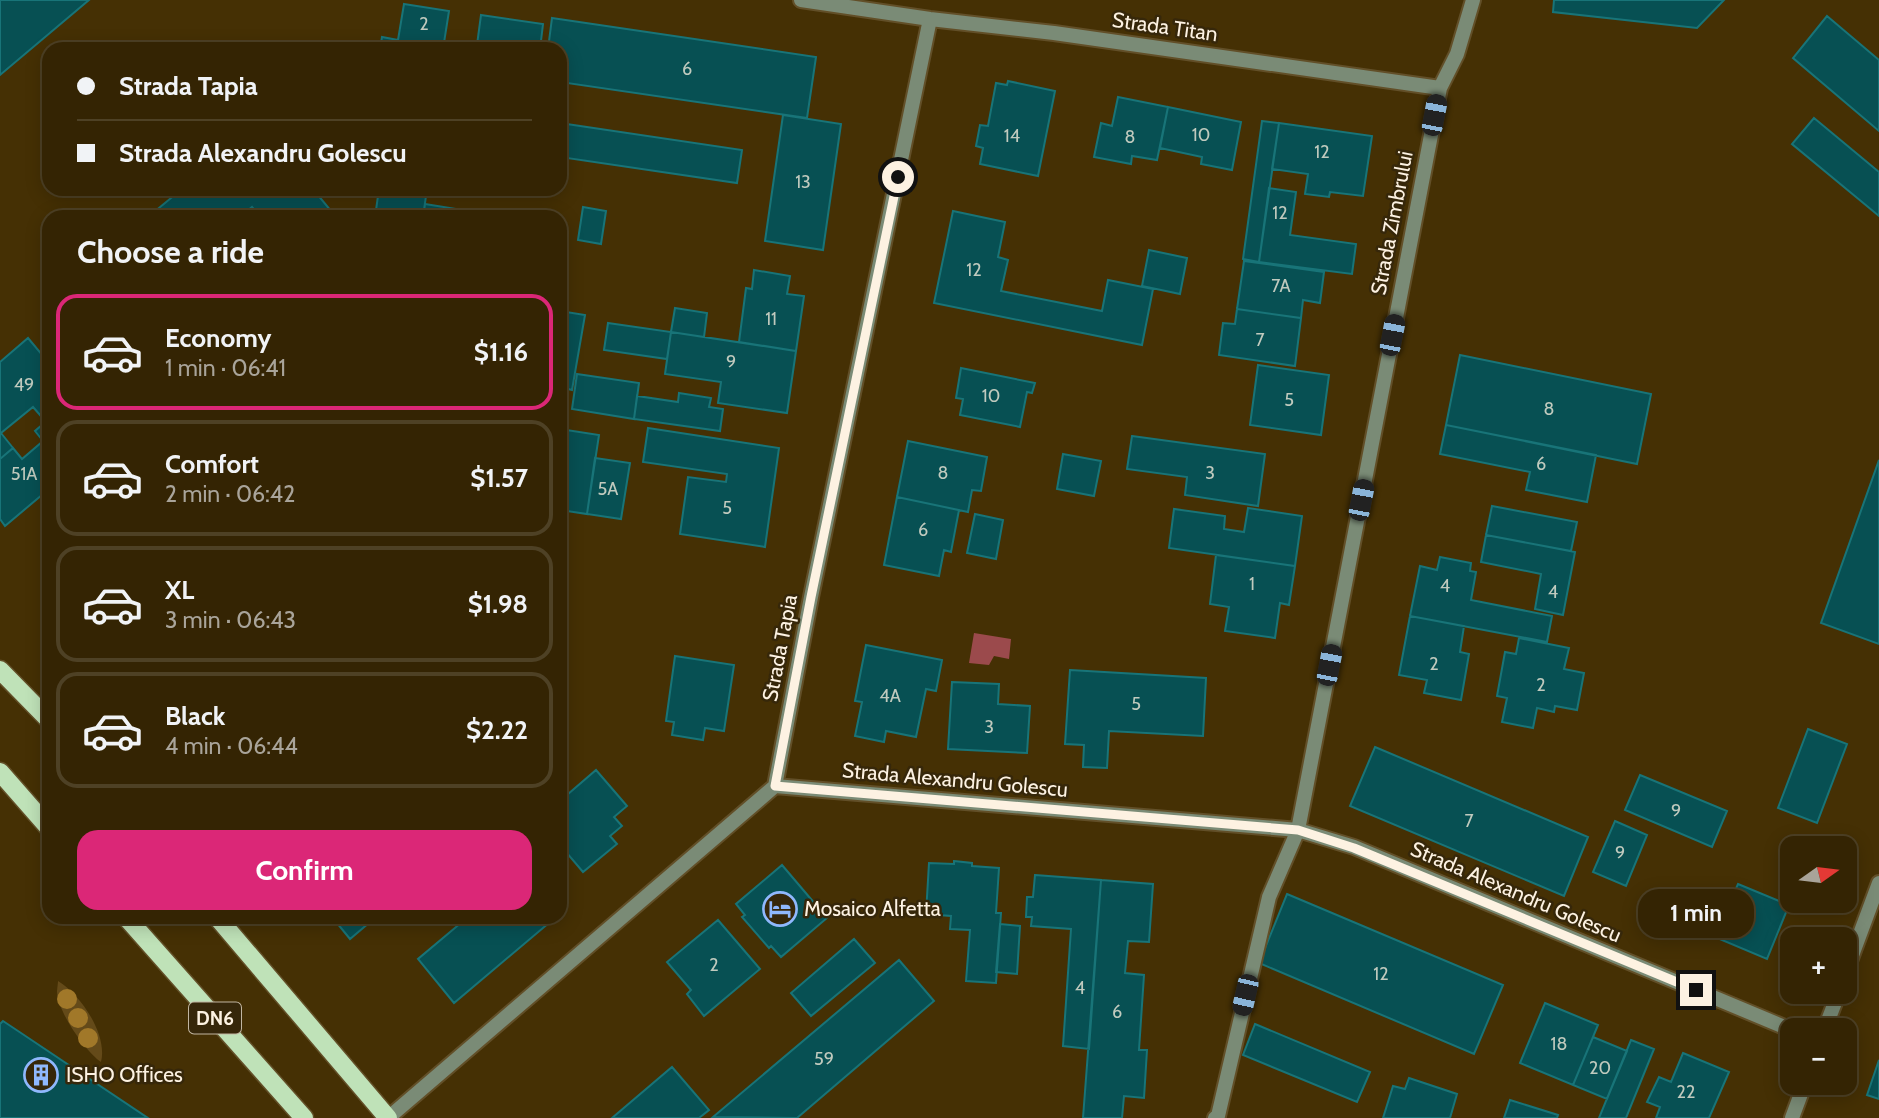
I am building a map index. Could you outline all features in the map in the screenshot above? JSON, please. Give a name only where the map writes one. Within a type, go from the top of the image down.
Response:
[{"type":"main road","points":[[1,673],[42,713]]},
{"type":"main road","points":[[0,772],[42,820]]},
{"type":"main road","name":"DN6","points":[[132,924],[304,1118]]},
{"type":"main road","points":[[222,924],[388,1118]]},
{"type":"street","name":"Strada Titan","points":[[801,0],[1440,88]]},
{"type":"street","name":"Strada Zimbrului","points":[[1298,830],[1440,88],[1457,54],[1473,0]]},
{"type":"street","name":"Strada Tapia","points":[[775,786],[930,19]]},
{"type":"street","name":"Strada Alexandru Golescu","points":[[775,786],[1298,830],[1354,848],[1780,1025]]},
{"type":"street","points":[[388,1118],[775,786]]},
{"type":"street","points":[[1215,1118],[1218,1116],[1269,897],[1298,830]]},
{"type":"street","points":[[1857,942],[1879,883]]},
{"type":"street","points":[[1792,1118],[1801,1095]]},
{"type":"shaded area","points":[[974,633],[1011,639],[1009,659],[994,656],[989,665],[969,663]]},
{"type":"shaded area","points":[[58,981],[84,1006],[97,1028],[102,1051],[101,1062],[67,1020],[57,992]]},
{"type":"building","points":[[0,0],[89,0],[0,75]]},
{"type":"building","points":[[1554,0],[1724,0],[1697,28],[1553,12]]},
{"type":"building","points":[[404,4],[449,11],[444,42],[381,42],[382,37],[398,40]]},
{"type":"building","points":[[481,15],[543,24],[541,42],[477,42]]},
{"type":"building","points":[[1827,16],[1879,60],[1879,131],[1793,58]]},
{"type":"building","points":[[552,18],[816,57],[807,118],[567,83],[567,42],[549,42]]},
{"type":"building","points":[[1008,81],[1055,91],[1038,176],[980,164],[983,148],[976,146],[980,125],[988,126],[996,83],[1007,85]]},
{"type":"building","points":[[1118,97],[1168,107],[1157,160],[1132,156],[1131,164],[1094,157],[1101,123],[1112,126]]},
{"type":"building","points":[[1168,107],[1241,122],[1232,170],[1201,164],[1202,157],[1160,148]]},
{"type":"building","points":[[783,115],[841,124],[823,250],[765,241]]},
{"type":"building","points":[[1814,118],[1879,172],[1879,216],[1792,144]]},
{"type":"building","points":[[1262,121],[1279,123],[1259,262],[1243,259]]},
{"type":"building","points":[[1279,123],[1372,136],[1363,196],[1330,192],[1329,197],[1305,194],[1308,174],[1272,169]]},
{"type":"building","points":[[567,124],[742,150],[737,183],[567,158]]},
{"type":"building","points":[[1269,188],[1296,192],[1290,235],[1356,244],[1352,274],[1259,262]]},
{"type":"building","points":[[174,196],[319,196],[330,210],[255,210],[252,207],[248,210],[156,210]]},
{"type":"building","points":[[378,196],[426,196],[424,210],[376,210]]},
{"type":"building","points":[[425,204],[462,210],[424,210]]},
{"type":"building","points":[[583,207],[606,211],[601,244],[578,240]]},
{"type":"building","points":[[953,211],[1005,222],[998,257],[1008,260],[1001,291],[1102,311],[1108,280],[1153,289],[1142,345],[934,303]]},
{"type":"building","points":[[1149,250],[1187,258],[1180,294],[1142,286]]},
{"type":"building","points":[[1244,261],[1324,272],[1320,303],[1303,300],[1301,318],[1237,309]]},
{"type":"building","points":[[754,270],[790,276],[787,294],[804,296],[796,351],[739,342],[746,288],[752,289]]},
{"type":"building","points":[[675,308],[707,313],[704,337],[671,332]]},
{"type":"building","points":[[1237,309],[1301,318],[1295,366],[1219,355],[1223,323],[1235,324]]},
{"type":"building","points":[[567,312],[585,315],[572,390],[567,389]]},
{"type":"building","points":[[608,323],[671,332],[667,359],[604,350]]},
{"type":"building","points":[[671,332],[796,351],[787,413],[718,403],[721,382],[665,374]]},
{"type":"building","points":[[28,338],[42,355],[42,413],[40,415],[33,407],[1,433],[13,448],[0,459],[0,362]]},
{"type":"building","points":[[1460,355],[1651,394],[1637,464],[1446,425]]},
{"type":"building","points":[[1258,365],[1329,375],[1321,435],[1250,425]]},
{"type":"building","points":[[961,368],[1035,383],[1032,393],[1027,392],[1020,427],[960,415],[963,399],[956,398]]},
{"type":"building","points":[[577,374],[639,383],[634,419],[572,409]]},
{"type":"building","points":[[679,393],[711,398],[709,407],[723,409],[720,431],[634,419],[637,396],[678,402]]},
{"type":"building","points":[[42,425],[42,440],[35,431]]},
{"type":"building","points":[[1446,425],[1596,455],[1587,502],[1526,490],[1530,472],[1440,454]]},
{"type":"building","points":[[648,428],[779,448],[765,547],[680,534],[688,477],[726,482],[727,474],[643,462]]},
{"type":"building","points":[[567,430],[599,435],[587,514],[567,511]]},
{"type":"building","points":[[1132,436],[1265,454],[1258,506],[1185,495],[1187,477],[1127,469]]},
{"type":"building","points":[[908,441],[987,457],[981,491],[972,490],[968,512],[897,497]]},
{"type":"building","points":[[42,442],[42,495],[5,526],[0,519],[0,459],[13,448],[22,459]]},
{"type":"building","points":[[1063,454],[1101,461],[1094,496],[1057,489]]},
{"type":"building","points":[[595,458],[630,463],[621,519],[587,514]]},
{"type":"building","points":[[1879,460],[1879,644],[1821,623]]},
{"type":"building","points":[[897,497],[959,510],[951,552],[944,550],[939,576],[884,565]]},
{"type":"building","points":[[1492,506],[1577,522],[1571,551],[1486,535]]},
{"type":"building","points":[[1248,508],[1302,516],[1295,566],[1169,548],[1174,509],[1225,516],[1224,529],[1244,532]]},
{"type":"building","points":[[975,514],[1003,520],[996,559],[967,553]]},
{"type":"building","points":[[1486,535],[1575,552],[1563,615],[1535,609],[1541,574],[1481,562]]},
{"type":"building","points":[[1216,555],[1295,566],[1289,605],[1280,603],[1275,638],[1225,631],[1229,607],[1210,604]]},
{"type":"building","points":[[1440,557],[1471,563],[1470,571],[1476,572],[1471,600],[1552,616],[1547,642],[1410,616],[1420,566],[1437,570]]},
{"type":"building","points":[[1410,616],[1464,626],[1460,652],[1469,654],[1461,700],[1424,693],[1427,680],[1399,675]]},
{"type":"building","points":[[1519,638],[1569,648],[1564,669],[1584,673],[1577,710],[1555,706],[1554,712],[1537,708],[1533,728],[1502,722],[1507,698],[1497,696],[1505,652],[1516,654]]},
{"type":"building","points":[[866,645],[942,660],[936,691],[926,689],[916,737],[886,731],[884,742],[855,736],[862,702],[855,701]]},
{"type":"building","points":[[675,656],[734,665],[724,731],[705,728],[703,740],[672,735],[674,722],[666,721]]},
{"type":"building","points":[[1070,670],[1206,678],[1203,736],[1109,731],[1107,768],[1083,767],[1084,745],[1065,744]]},
{"type":"building","points":[[952,682],[999,684],[998,704],[1030,706],[1027,753],[948,749]]},
{"type":"building","points":[[1808,729],[1847,744],[1817,823],[1778,808]]},
{"type":"building","points":[[1375,747],[1588,837],[1564,896],[1350,806]]},
{"type":"building","points":[[596,770],[627,806],[614,817],[622,826],[610,836],[617,844],[583,872],[567,853],[567,795]]},
{"type":"building","points":[[1640,775],[1727,811],[1712,847],[1625,810]]},
{"type":"building","points":[[1615,821],[1647,835],[1626,886],[1593,872]]},
{"type":"building","points":[[954,861],[972,863],[972,866],[999,868],[996,913],[1001,913],[996,983],[966,981],[970,930],[950,929],[951,916],[926,914],[929,863],[954,864]]},
{"type":"building","points":[[782,865],[827,918],[781,957],[771,946],[769,948],[742,917],[745,915],[736,904]]},
{"type":"building","points":[[1035,875],[1101,880],[1089,1049],[1063,1046],[1071,929],[1031,926],[1032,917],[1026,917],[1027,897],[1033,897]]},
{"type":"building","points":[[1101,880],[1153,884],[1149,942],[1128,941],[1125,973],[1144,975],[1139,1050],[1147,1050],[1144,1098],[1124,1096],[1122,1118],[1083,1118]]},
{"type":"building","points":[[1738,884],[1780,901],[1780,914],[1785,914],[1767,959],[1710,935],[1719,913],[1724,915]]},
{"type":"building","points":[[1287,894],[1503,985],[1474,1054],[1259,963]]},
{"type":"building","points":[[718,920],[760,969],[704,1016],[687,994],[691,990],[667,962]]},
{"type":"building","points":[[338,924],[368,924],[350,939]]},
{"type":"building","points":[[460,924],[548,924],[454,1003],[418,959]]},
{"type":"building","points":[[1000,924],[1020,926],[1017,974],[996,972]]},
{"type":"building","points":[[854,939],[875,963],[811,1016],[791,993]]},
{"type":"building","points":[[899,960],[934,1001],[797,1118],[713,1117]]},
{"type":"building","points":[[1545,1003],[1598,1025],[1573,1085],[1520,1063]]},
{"type":"building","name":"ISHO Offices","points":[[3,1021],[148,1118],[0,1118],[0,1024]]},
{"type":"building","points":[[1255,1024],[1370,1072],[1357,1102],[1243,1055]]},
{"type":"building","points":[[1593,1037],[1627,1051],[1607,1099],[1573,1085]]},
{"type":"building","points":[[1631,1040],[1654,1049],[1626,1118],[1599,1118]]},
{"type":"building","points":[[1683,1053],[1729,1072],[1709,1118],[1656,1118],[1660,1107],[1647,1102],[1659,1077],[1671,1082]]},
{"type":"building","points":[[1879,1060],[1879,1099],[1867,1095]]},
{"type":"building","points":[[672,1067],[709,1110],[699,1118],[612,1118]]},
{"type":"building","points":[[1409,1078],[1457,1094],[1450,1118],[1383,1118],[1393,1086],[1405,1089]]},
{"type":"building","points":[[1510,1100],[1558,1115],[1557,1118],[1504,1118]]},
{"type":"place","name":"Mosaico Alfetta","points":[[780,909]]},
{"type":"place","name":"ISHO Offices","points":[[41,1075]]},
{"type":"route","points":[[898,177],[811,597],[775,786],[1298,830],[1354,848],[1696,990]]}]
